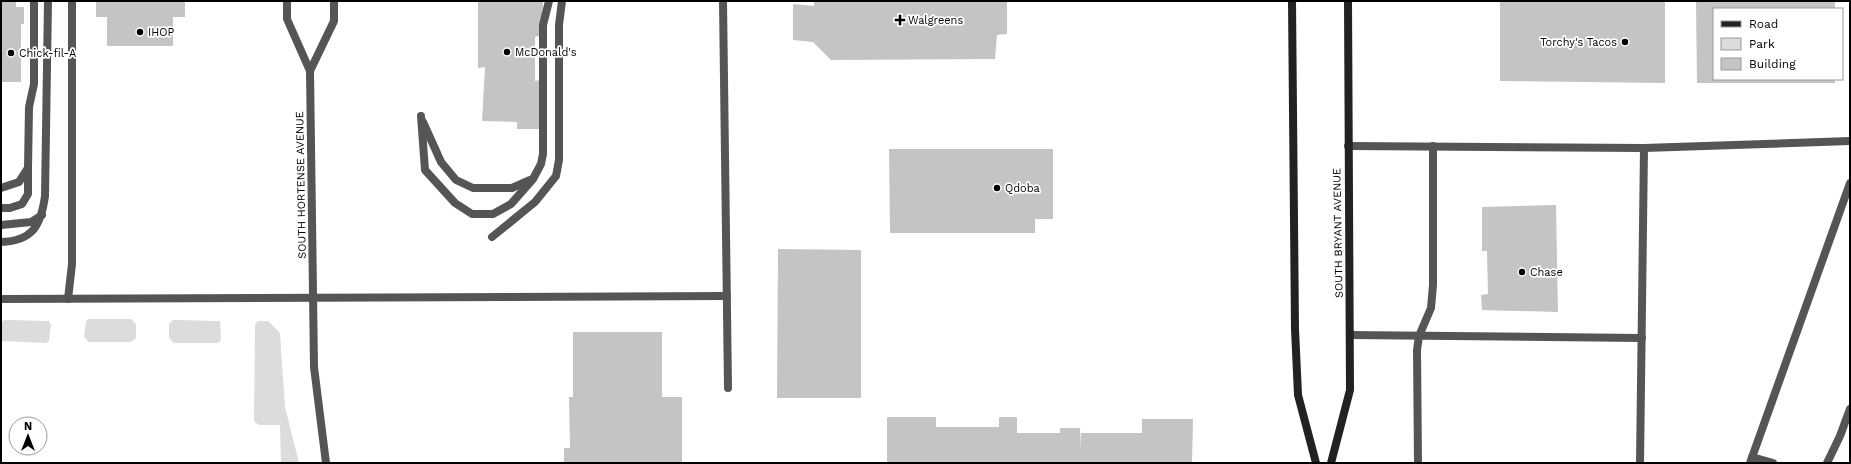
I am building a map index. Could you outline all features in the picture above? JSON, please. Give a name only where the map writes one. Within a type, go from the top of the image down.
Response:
[{"type":"main road","points":[[1292,1],[1295,329],[1298,395],[1316,463]]},
{"type":"main road","name":"SOUTH BRYANT AVENUE","points":[[1331,463],[1350,390],[1348,1]]},
{"type":"lane","points":[[1,208],[10,208],[22,204],[28,194],[29,107],[34,84],[34,1]]},
{"type":"lane","points":[[1,242],[11,242],[24,238],[34,230],[42,215],[45,196],[48,1]]},
{"type":"lane","points":[[68,299],[72,264],[72,1]]},
{"type":"lane","name":"SOUTH HORTENSE AVENUE","points":[[287,1],[287,19],[310,71],[314,367],[326,463]]},
{"type":"lane","name":"SOUTH HORTENSE AVENUE","points":[[310,71],[334,21],[334,1]]},
{"type":"lane","points":[[533,179],[512,188],[473,188],[456,180],[441,162],[421,116],[425,170],[455,203],[472,214],[493,214],[511,204],[533,179],[541,164],[543,154],[544,25],[549,1]]},
{"type":"lane","points":[[492,237],[535,202],[556,176],[559,160],[559,25],[562,1]]},
{"type":"lane","points":[[723,1],[728,388]]},
{"type":"lane","points":[[1348,146],[1644,148],[1850,141]]},
{"type":"lane","points":[[1418,463],[1417,350],[1419,336],[1431,308],[1433,285],[1433,146]]},
{"type":"lane","points":[[1640,463],[1644,148]]},
{"type":"lane","points":[[1,188],[19,182],[28,168]]},
{"type":"lane","points":[[1773,463],[1751,460],[1850,182]]},
{"type":"lane","points":[[1,225],[31,222],[42,215]]},
{"type":"lane","points":[[1,299],[313,299],[727,296]]},
{"type":"lane","points":[[1350,335],[1642,338]]},
{"type":"lane","points":[[1827,463],[1840,436],[1850,409]]},
{"type":"green space","points":[[89,319],[131,319],[136,324],[136,338],[131,342],[89,342],[84,337],[86,321]]},
{"type":"green space","points":[[5,320],[49,321],[51,325],[49,341],[46,343],[1,341],[1,322]]},
{"type":"green space","points":[[173,320],[220,321],[220,342],[174,343],[169,338],[169,324]]},
{"type":"green space","points":[[258,321],[268,321],[280,333],[285,407],[299,463],[281,463],[280,425],[259,425],[254,421],[255,324]]},
{"type":"building","name":"Chick-fil-A","points":[[1,1],[16,1],[16,7],[24,7],[24,24],[21,24],[21,82],[1,82]]},
{"type":"building","name":"IHOP","points":[[96,1],[185,1],[185,17],[173,17],[173,46],[107,46],[107,17],[96,17]]},
{"type":"building","name":"McDonald's","points":[[478,1],[543,1],[542,35],[535,37],[535,81],[540,80],[540,129],[517,129],[517,122],[482,121],[485,67],[478,68]]},
{"type":"building","name":"Walgreens","points":[[814,1],[1007,1],[1007,34],[997,35],[995,59],[831,60],[813,42],[793,40],[793,4],[814,6]]},
{"type":"building","points":[[1500,1],[1665,1],[1665,83],[1500,81]]},
{"type":"building","points":[[1696,1],[1835,1],[1835,8],[1713,8],[1713,80],[1835,80],[1835,83],[1697,83]]},
{"type":"building","points":[[889,149],[1053,149],[1053,219],[1035,219],[1035,233],[890,233]]},
{"type":"building","name":"Chase","points":[[1556,205],[1558,312],[1482,310],[1481,295],[1488,294],[1487,251],[1482,251],[1482,207]]},
{"type":"building","points":[[778,249],[861,250],[861,398],[777,398]]},
{"type":"building","points":[[573,332],[662,332],[662,397],[682,397],[682,463],[564,463],[564,448],[570,448],[569,397],[573,397]]},
{"type":"building","points":[[887,417],[936,417],[936,427],[999,427],[999,417],[1017,417],[1017,433],[1060,433],[1060,428],[1080,428],[1081,452],[1081,433],[1142,433],[1142,419],[1193,419],[1192,463],[887,463]]},
{"type":"place","name":"Walgreens","points":[[900,20]]},
{"type":"place","name":"IHOP","points":[[140,32]]},
{"type":"place","name":"Torchy's Tacos","points":[[1625,42]]},
{"type":"place","name":"McDonald's","points":[[507,52]]},
{"type":"place","name":"Chick-fil-A","points":[[11,53]]},
{"type":"place","name":"Qdoba","points":[[997,188]]},
{"type":"place","name":"Chase","points":[[1522,272]]}]
